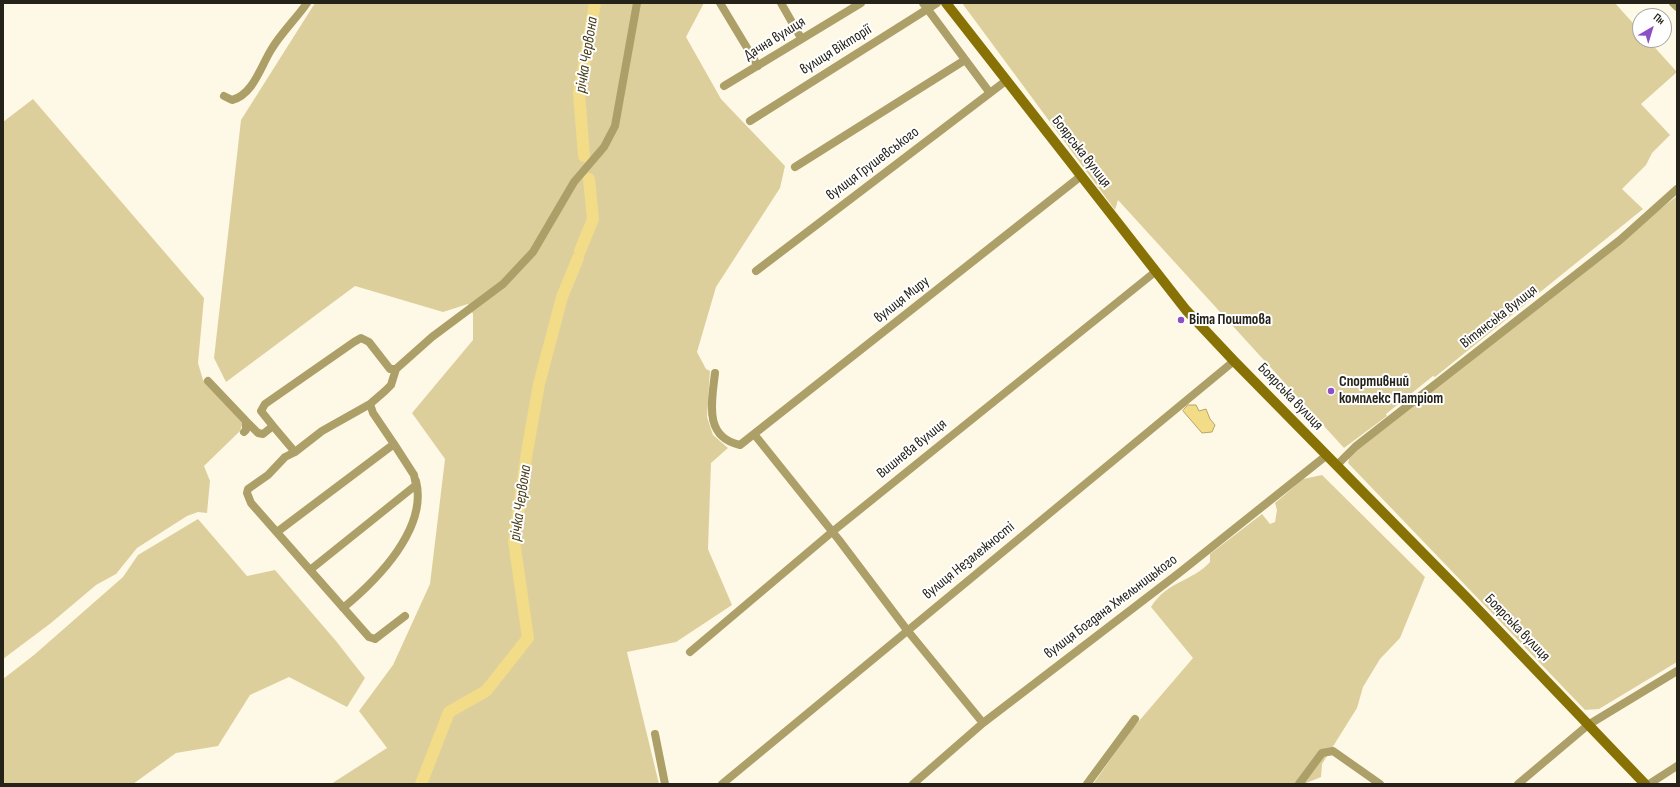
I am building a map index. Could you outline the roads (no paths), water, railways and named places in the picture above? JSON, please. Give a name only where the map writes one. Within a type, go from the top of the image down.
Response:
[{"type":"street","points":[[224,96],[232,100],[242,96],[252,84],[271,49],[307,3]]},
{"type":"street","points":[[405,616],[375,638],[371,639],[250,503],[247,493],[248,489],[268,475],[286,457],[295,452],[322,431],[370,404],[391,385],[396,369],[432,337],[503,284],[533,252],[574,182],[604,147],[615,126],[637,3]]},
{"type":"street","points":[[720,3],[758,66]]},
{"type":"street","points":[[781,3],[801,38]]},
{"type":"street","name":"Дачна вулиця","points":[[724,86],[861,3]]},
{"type":"street","name":"вулиця Вікторії","points":[[750,121],[925,6],[937,3]]},
{"type":"street","name":"Боярська вулиця","points":[[946,3],[1186,310],[1234,361],[1337,464],[1645,784]]},
{"type":"street","points":[[1673,3],[1677,7]]},
{"type":"street","points":[[925,6],[990,93]]},
{"type":"street","points":[[795,167],[965,60]]},
{"type":"street","name":"вулиця Грушевського","points":[[756,271],[1007,80]]},
{"type":"street","name":"вулиця Миру","points":[[715,373],[710,411],[717,431],[730,443],[740,445],[1081,176]]},
{"type":"street","name":"Вітянська вулиця","points":[[1337,464],[1361,443],[1620,240],[1677,189]]},
{"type":"street","name":"Вишнева вулиця","points":[[690,652],[832,532],[1155,272]]},
{"type":"street","points":[[295,452],[261,411],[265,404],[361,338],[369,342],[390,369],[396,369]]},
{"type":"street","name":"вулиця Незалежності","points":[[722,784],[1234,361]]},
{"type":"street","points":[[208,381],[258,433],[263,434],[273,426]]},
{"type":"street","points":[[343,608],[369,584],[396,553],[413,522],[417,509],[416,480],[372,412],[370,404]]},
{"type":"street","points":[[244,432],[246,430],[246,421]]},
{"type":"street","points":[[754,434],[907,630],[983,723]]},
{"type":"street","points":[[276,532],[394,444]]},
{"type":"street","name":"вулиця Богдана Хмельницького","points":[[913,784],[983,723],[1179,573],[1327,455]]},
{"type":"street","points":[[310,570],[412,490],[416,485],[416,480]]},
{"type":"street","points":[[1518,784],[1588,724],[1677,671]]},
{"type":"street","points":[[1087,784],[1135,719]]},
{"type":"street","points":[[655,734],[665,784]]},
{"type":"street","points":[[1299,784],[1322,753],[1334,751],[1380,784]]},
{"type":"street","points":[[1649,784],[1677,766]]},
{"type":"waterway","name":"річка Червона","points":[[584,156],[579,93],[595,3]]},
{"type":"waterway","points":[[580,251],[593,219],[589,179]]},
{"type":"waterway","name":"річка Червона","points":[[421,784],[449,712],[486,691],[528,638],[514,541],[539,384],[562,297],[578,258]]},
{"type":"place","name":"Віта Поштова","points":[[1181,320]]},
{"type":"place","name":"Спортивний комплекс Патріот","points":[[1331,391]]}]
